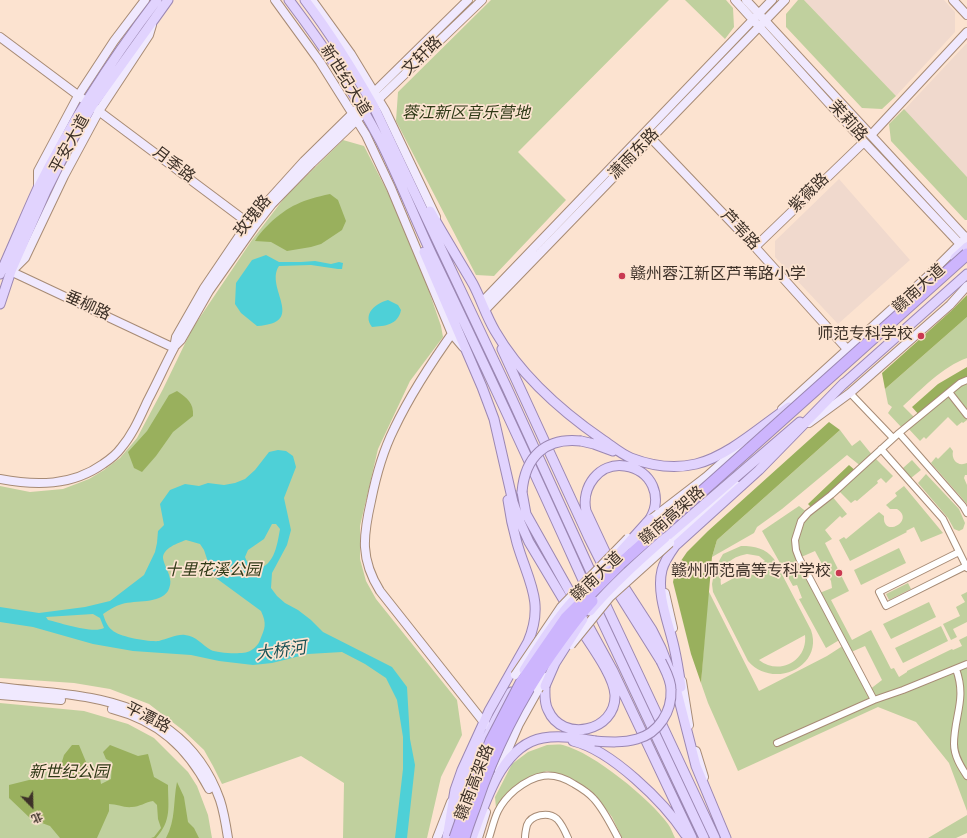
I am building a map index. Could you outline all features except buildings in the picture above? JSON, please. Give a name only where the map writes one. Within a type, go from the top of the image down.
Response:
[{"type":"highway","name":"赣南高架路","points":[[456,838],[471,792],[491,741],[521,683],[566,618],[620,564],[967,254]]},
{"type":"highway","name":"赣南高架路","points":[[464,838],[483,781],[518,705],[552,652],[586,607],[628,563],[967,265]]},
{"type":"main road","name":"平安大道","points":[[92,106],[110,64],[157,0]]},
{"type":"main road","name":"平安大道","points":[[0,304],[3,270],[42,190],[92,106],[168,0]]},
{"type":"main road","name":"新世纪大道","points":[[289,0],[314,34],[362,109],[381,143],[392,167]]},
{"type":"main road","points":[[305,0],[374,98],[401,164],[503,380],[614,624],[715,838]]},
{"type":"main road","points":[[401,164],[484,306],[558,471],[609,578],[661,661],[669,677],[671,689],[668,711],[663,721],[654,730],[638,739],[611,742],[574,737],[542,738],[527,744],[514,753],[506,761],[499,772],[472,838]]},
{"type":"main road","points":[[392,167],[400,192],[454,331],[466,351],[482,386],[494,419],[513,502],[520,522],[529,542],[608,675],[613,686],[615,696],[610,714],[604,721],[596,726],[578,730],[568,728],[554,719],[548,710],[545,699],[539,688],[555,663],[583,619]]},
{"type":"main road","points":[[392,167],[704,838]]},
{"type":"main road","name":"赣南大道","points":[[447,838],[456,806],[476,758],[515,675],[564,610],[651,522],[709,480],[789,407],[965,241]]},
{"type":"main road","name":"赣南大道","points":[[472,838],[498,757],[518,714],[539,688],[559,650],[605,593],[624,574],[668,541],[967,274]]},
{"type":"main road","points":[[494,330],[520,366],[547,396],[591,432],[629,457]]},
{"type":"main road","points":[[466,351],[487,370]]},
{"type":"main road","points":[[683,716],[682,696],[675,647],[662,599],[662,570],[667,558],[675,546],[730,497],[791,439],[844,383]]},
{"type":"main road","points":[[692,838],[613,671],[526,514],[522,492],[523,479],[527,467],[534,457],[543,449],[563,440],[581,441],[594,444],[652,464],[682,466],[698,463],[729,450],[789,407]]},
{"type":"main road","points":[[447,838],[456,790],[462,770],[485,724],[515,675],[532,630],[536,608],[534,595],[512,523],[503,461]]},
{"type":"main road","points":[[651,522],[656,495],[654,487],[649,479],[635,469],[617,465],[600,472],[592,479],[588,486],[584,502],[590,521],[615,573],[652,630],[661,648],[675,684],[696,766],[726,838]]},
{"type":"main road","points":[[556,738],[580,743],[595,750],[626,772],[650,792],[665,808],[688,838]]},
{"type":"street","points":[[64,176],[42,190],[38,171],[78,96],[114,42],[145,0]]},
{"type":"street","points":[[275,0],[320,62],[366,135],[454,331],[420,381],[393,430],[376,475],[365,531],[364,548],[368,570],[380,591],[485,724]]},
{"type":"street","points":[[312,0],[351,54],[374,98],[385,110],[451,248]]},
{"type":"street","name":"文轩路","points":[[374,98],[468,0]]},
{"type":"street","name":"文轩路","points":[[362,109],[482,0]]},
{"type":"street","name":"茉莉路","points":[[735,0],[756,16]]},
{"type":"street","name":"茉莉路","points":[[746,0],[756,16],[864,142],[965,241]]},
{"type":"street","name":"潇雨东路","points":[[484,306],[648,135],[772,0]]},
{"type":"street","name":"潇雨东路","points":[[648,135],[785,0]]},
{"type":"street","points":[[953,0],[967,15]]},
{"type":"street","name":"茉莉路","points":[[762,23],[871,134],[965,241]]},
{"type":"street","points":[[871,134],[967,32]]},
{"type":"street","name":"月季路","points":[[0,37],[251,225]]},
{"type":"street","points":[[110,64],[114,42]]},
{"type":"street","points":[[3,270],[25,258],[64,176],[92,106]]},
{"type":"street","name":"玫瑰路","points":[[0,479],[32,484],[53,484],[68,481],[95,470],[120,450],[133,431],[174,348],[182,340],[210,290],[251,225],[304,161],[352,113],[362,109]]},
{"type":"street","name":"玫瑰路","points":[[251,225],[357,120],[362,109]]},
{"type":"street","name":"芦苇路","points":[[648,135],[755,247],[846,349]]},
{"type":"street","name":"紫薇路","points":[[755,247],[864,142]]},
{"type":"street","points":[[515,675],[540,637],[569,598],[631,535],[651,522],[658,514],[706,477],[846,349],[928,277],[965,241]]},
{"type":"street","name":"垂柳路","points":[[3,270],[174,348]]},
{"type":"street","points":[[555,663],[610,597],[668,541],[809,423],[850,393],[950,304],[967,286]]},
{"type":"street","points":[[874,700],[799,558],[795,540],[801,521],[808,513],[831,495],[893,438],[960,383],[967,380]]},
{"type":"street","points":[[949,392],[967,415]]},
{"type":"street","points":[[850,393],[893,438]]},
{"type":"street","points":[[731,838],[706,783],[691,735],[678,654],[664,593],[664,574],[670,558],[680,545],[778,456],[809,423]]},
{"type":"street","points":[[899,433],[963,506],[967,513]]},
{"type":"street","points":[[881,449],[943,519],[959,552],[966,567],[886,606],[879,592],[959,552]]},
{"type":"street","points":[[777,743],[874,700],[967,664]]},
{"type":"street","points":[[956,669],[960,682],[961,697],[954,745],[959,764],[967,776]]},
{"type":"street","name":"平潭路","points":[[0,687],[91,698],[139,712],[159,722],[174,733],[187,746],[205,768],[220,800],[228,838]]},
{"type":"street","points":[[478,838],[504,756],[519,724],[539,688]]},
{"type":"street","name":"平潭路","points":[[0,694],[88,702],[115,710],[155,727],[170,737],[200,772],[215,803],[223,838]]},
{"type":"street","points":[[489,838],[497,812],[504,802],[512,793],[529,780],[545,775],[556,775],[568,780],[587,792],[608,818],[618,838]]},
{"type":"street","points":[[437,838],[456,790]]},
{"type":"street","points":[[525,838],[527,826],[530,821],[536,816],[546,814],[557,818],[563,826],[568,838]]},
{"type":"shaded area","points":[[804,0],[944,0],[955,12],[955,32],[896,96]]},
{"type":"shaded area","points":[[967,44],[967,177],[904,110]]},
{"type":"shaded area","points":[[839,179],[910,260],[838,324],[775,257],[775,241]]},
{"type":"green space","name":"蓉江新区音乐营地","points":[[491,0],[669,0],[518,152],[566,200],[494,276],[476,275],[396,121],[398,92]]},
{"type":"green space","points":[[685,0],[726,0],[733,8],[734,27],[725,39]]},
{"type":"green space","points":[[798,0],[804,0],[896,96],[882,109],[862,108],[786,27],[786,14]]},
{"type":"green space","points":[[904,109],[967,177],[967,220],[965,220],[891,141],[889,124]]},
{"type":"green space","name":"十里花溪公园","points":[[343,140],[364,146],[410,236],[441,326],[443,337],[410,381],[378,449],[360,526],[360,559],[366,581],[376,599],[457,700],[462,735],[441,777],[427,838],[343,838],[344,783],[301,756],[222,784],[204,750],[184,731],[149,704],[110,689],[74,683],[0,678],[0,486],[30,492],[63,489],[89,479],[120,458],[137,438],[192,329],[252,240],[285,197]]},
{"type":"green space","points":[[330,194],[338,200],[346,221],[342,230],[321,244],[287,251],[271,242],[255,241],[261,232],[283,212],[304,201]]},
{"type":"green space","points":[[967,295],[967,317],[885,389],[882,373]]},
{"type":"green space","points":[[967,317],[967,358],[941,373],[903,406],[916,419],[967,380],[967,420],[957,426],[948,417],[926,439],[924,437],[920,441],[907,427],[903,429],[888,413],[892,407],[888,404],[885,389]]},
{"type":"green space","points":[[967,367],[967,380],[920,416],[912,407],[938,384]]},
{"type":"green space","points":[[177,391],[191,404],[193,416],[173,432],[156,456],[142,472],[134,468],[128,452],[147,431],[169,395]]},
{"type":"green space","points":[[829,422],[840,430],[717,540],[712,557],[701,683],[691,654],[673,582],[676,568],[687,552],[708,531]]},
{"type":"green space","points":[[840,430],[852,446],[860,440],[873,456],[893,476],[886,483],[881,478],[877,481],[878,483],[857,501],[855,500],[851,503],[838,490],[862,467],[847,455],[782,509],[757,527],[754,533],[712,557],[717,540]]},
{"type":"green space","points":[[950,447],[953,451],[953,457],[956,462],[961,464],[967,463],[967,475],[965,475],[964,478],[967,485],[967,504],[931,463],[936,457],[938,459]]},
{"type":"green space","points":[[912,460],[921,470],[911,478],[903,468]]},
{"type":"green space","points":[[849,465],[857,472],[813,509],[808,504]]},
{"type":"green space","points":[[926,474],[959,509],[965,523],[963,529],[959,531],[954,529],[948,518],[918,483]]},
{"type":"green space","points":[[904,486],[943,533],[921,542],[914,527],[850,561],[839,540],[844,537],[846,539],[879,512],[884,516],[885,523],[888,526],[897,526],[901,523],[903,518],[902,514],[897,509],[890,509],[886,505],[897,496],[895,493]]},
{"type":"green space","points":[[831,495],[847,514],[842,518],[840,516],[825,530],[832,539],[825,543],[849,591],[831,600],[852,640],[871,630],[891,669],[894,668],[899,677],[907,671],[952,649],[953,650],[962,646],[959,640],[967,636],[967,811],[949,763],[916,722],[878,707],[738,771],[708,703],[701,683],[708,590],[759,691],[827,656],[844,645],[841,639],[826,648],[799,599],[802,598],[797,585],[793,586],[762,531],[799,506],[808,513]],"holes":[[[815,551],[831,581],[832,588],[817,594],[799,558]],[[865,646],[882,680],[869,690],[849,653]]]},
{"type":"green space","points":[[741,546],[751,546],[767,552],[774,559],[811,630],[813,643],[810,655],[803,664],[794,670],[782,674],[770,674],[758,670],[748,661],[713,592],[712,584],[715,568],[723,554]],"holes":[[[747,554],[759,556],[765,561],[721,585],[722,573],[727,564],[731,560]],[[805,635],[805,644],[802,652],[797,659],[791,663],[783,666],[775,666],[767,665],[759,660]]]},
{"type":"green space","points":[[899,548],[906,563],[861,585],[854,570]]},
{"type":"green space","points":[[908,583],[911,589],[889,600],[886,594]]},
{"type":"green space","points":[[967,592],[967,622],[953,629],[957,637],[951,640],[943,624],[960,616],[956,607],[965,602],[961,595]]},
{"type":"green space","points":[[929,602],[936,617],[891,639],[883,624]]},
{"type":"green space","points":[[941,626],[948,641],[903,663],[895,648]]},
{"type":"green space","name":"新世纪公园","points":[[0,703],[84,711],[128,724],[154,738],[188,772],[197,786],[208,815],[212,838],[0,838]]},
{"type":"green space","points":[[72,745],[79,745],[91,774],[100,778],[101,784],[111,779],[112,762],[106,759],[103,752],[110,745],[138,756],[148,754],[154,777],[168,785],[167,819],[165,825],[156,838],[151,838],[154,837],[161,828],[158,819],[157,805],[153,801],[132,807],[109,804],[109,811],[97,838],[60,838],[50,826],[31,819],[9,798],[9,785],[29,780],[49,779],[60,768],[64,755]]},
{"type":"green space","points":[[547,745],[563,745],[590,757],[605,767],[635,790],[660,814],[668,824],[675,838],[622,838],[612,817],[589,789],[563,775],[547,771],[533,776],[513,788],[496,808],[495,797],[512,764],[528,752]]},
{"type":"green space","points":[[177,782],[184,797],[188,822],[194,828],[199,838],[166,838],[173,817]]},
{"type":"green space","points":[[967,815],[967,833],[956,838],[928,838]]},
{"type":"water","points":[[266,255],[279,262],[315,261],[331,264],[339,262],[343,263],[342,269],[311,265],[279,266],[276,275],[276,284],[282,303],[280,318],[272,323],[257,326],[241,313],[235,304],[236,283],[252,260]]},
{"type":"water","points":[[388,300],[398,305],[401,310],[397,319],[390,324],[372,327],[369,322],[369,318],[372,310],[383,301]]},
{"type":"water","name":"大桥河","points":[[278,450],[286,451],[293,456],[296,467],[284,498],[291,530],[287,545],[272,573],[271,588],[285,603],[298,610],[323,632],[392,667],[407,687],[410,739],[415,765],[407,838],[395,838],[403,769],[403,737],[397,700],[386,678],[365,664],[342,652],[308,654],[272,663],[253,665],[219,661],[191,655],[133,651],[93,644],[33,627],[0,622],[0,607],[39,613],[85,607],[110,601],[144,575],[155,552],[158,531],[164,525],[160,504],[170,490],[185,484],[199,486],[208,483],[224,485],[235,483],[245,479],[255,470],[269,452]],"holes":[[[272,524],[276,524],[280,529],[276,549],[270,561],[266,565],[253,569],[248,564],[245,557],[248,550],[264,539]],[[186,540],[200,544],[216,578],[261,611],[265,623],[264,629],[259,643],[252,650],[236,653],[214,651],[192,637],[185,635],[175,636],[159,641],[142,640],[116,633],[107,625],[103,614],[112,608],[128,603],[153,600],[159,598],[168,591],[170,580],[163,558],[165,551]],[[93,614],[100,618],[104,628],[99,630],[85,629],[48,620],[46,617]]]},
{"type":"place","name":"赣州蓉江新区芦苇路小学","points":[[622,276]]},
{"type":"place","name":"师范专科学校","points":[[921,336]]},
{"type":"place","name":"赣州师范高等专科学校","points":[[839,573]]}]
